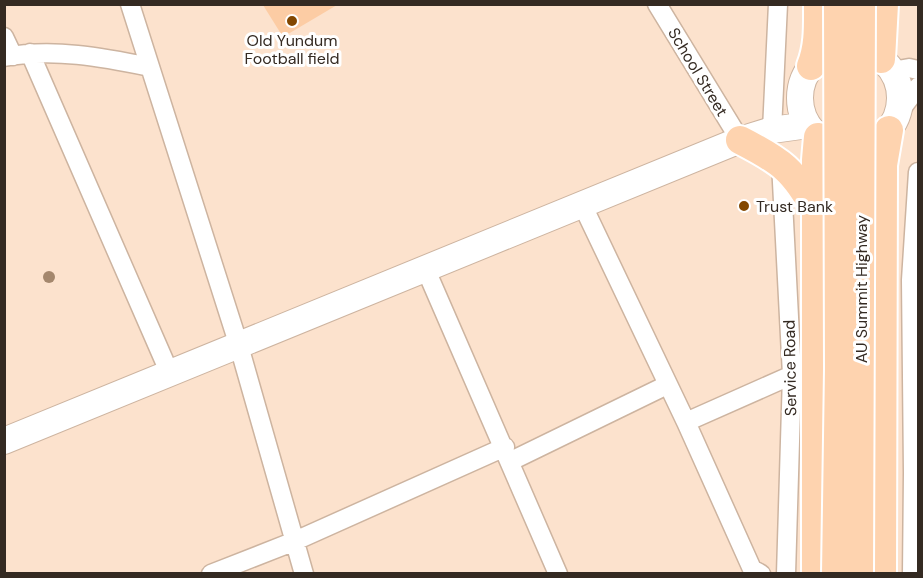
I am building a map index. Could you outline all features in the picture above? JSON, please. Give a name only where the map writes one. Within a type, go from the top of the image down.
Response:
[{"type":"main road","points":[[811,66],[817,52],[818,4]]},
{"type":"main road","name":"AU Summit Highway","points":[[837,573],[838,4]]},
{"type":"main road","name":"AU Summit Highway","points":[[859,573],[861,4]]},
{"type":"main road","points":[[884,4],[886,65]]},
{"type":"main road","points":[[882,573],[883,165],[892,123]]},
{"type":"main road","points":[[813,131],[817,213],[816,573]]},
{"type":"main road","points":[[740,141],[781,163],[791,172],[817,213]]},
{"type":"street","points":[[130,4],[239,346],[304,573]]},
{"type":"street","name":"School Street","points":[[657,4],[740,141]]},
{"type":"street","points":[[772,130],[778,4]]},
{"type":"street","points":[[4,37],[16,55],[170,374]]},
{"type":"street","points":[[892,123],[899,101],[898,85],[886,65],[868,51],[852,48],[837,49],[823,56],[811,66],[803,80],[800,95],[801,110],[813,131],[832,144],[847,148],[862,146],[877,140],[892,123],[918,87]]},
{"type":"street","points":[[16,55],[96,56],[150,67]]},
{"type":"street","points":[[886,65],[918,70]]},
{"type":"street","points":[[772,130],[784,118],[800,95]]},
{"type":"street","points":[[4,441],[740,141],[772,130],[813,131]]},
{"type":"street","name":"Service Road","points":[[781,163],[792,375],[786,573]]},
{"type":"street","points":[[912,573],[916,480],[915,280],[918,172]]},
{"type":"street","points":[[582,204],[686,422],[750,572]]},
{"type":"street","points":[[426,270],[558,573]]},
{"type":"street","points":[[686,422],[792,375]]},
{"type":"street","points":[[211,573],[295,542],[667,385]]},
{"type":"shaded area","name":"Old Yundum Football field","points":[[263,5],[337,5],[283,37]]},
{"type":"place","name":"Old Yundum Football field","points":[[292,21]]},
{"type":"place","name":"Trust Bank","points":[[744,206]]}]
